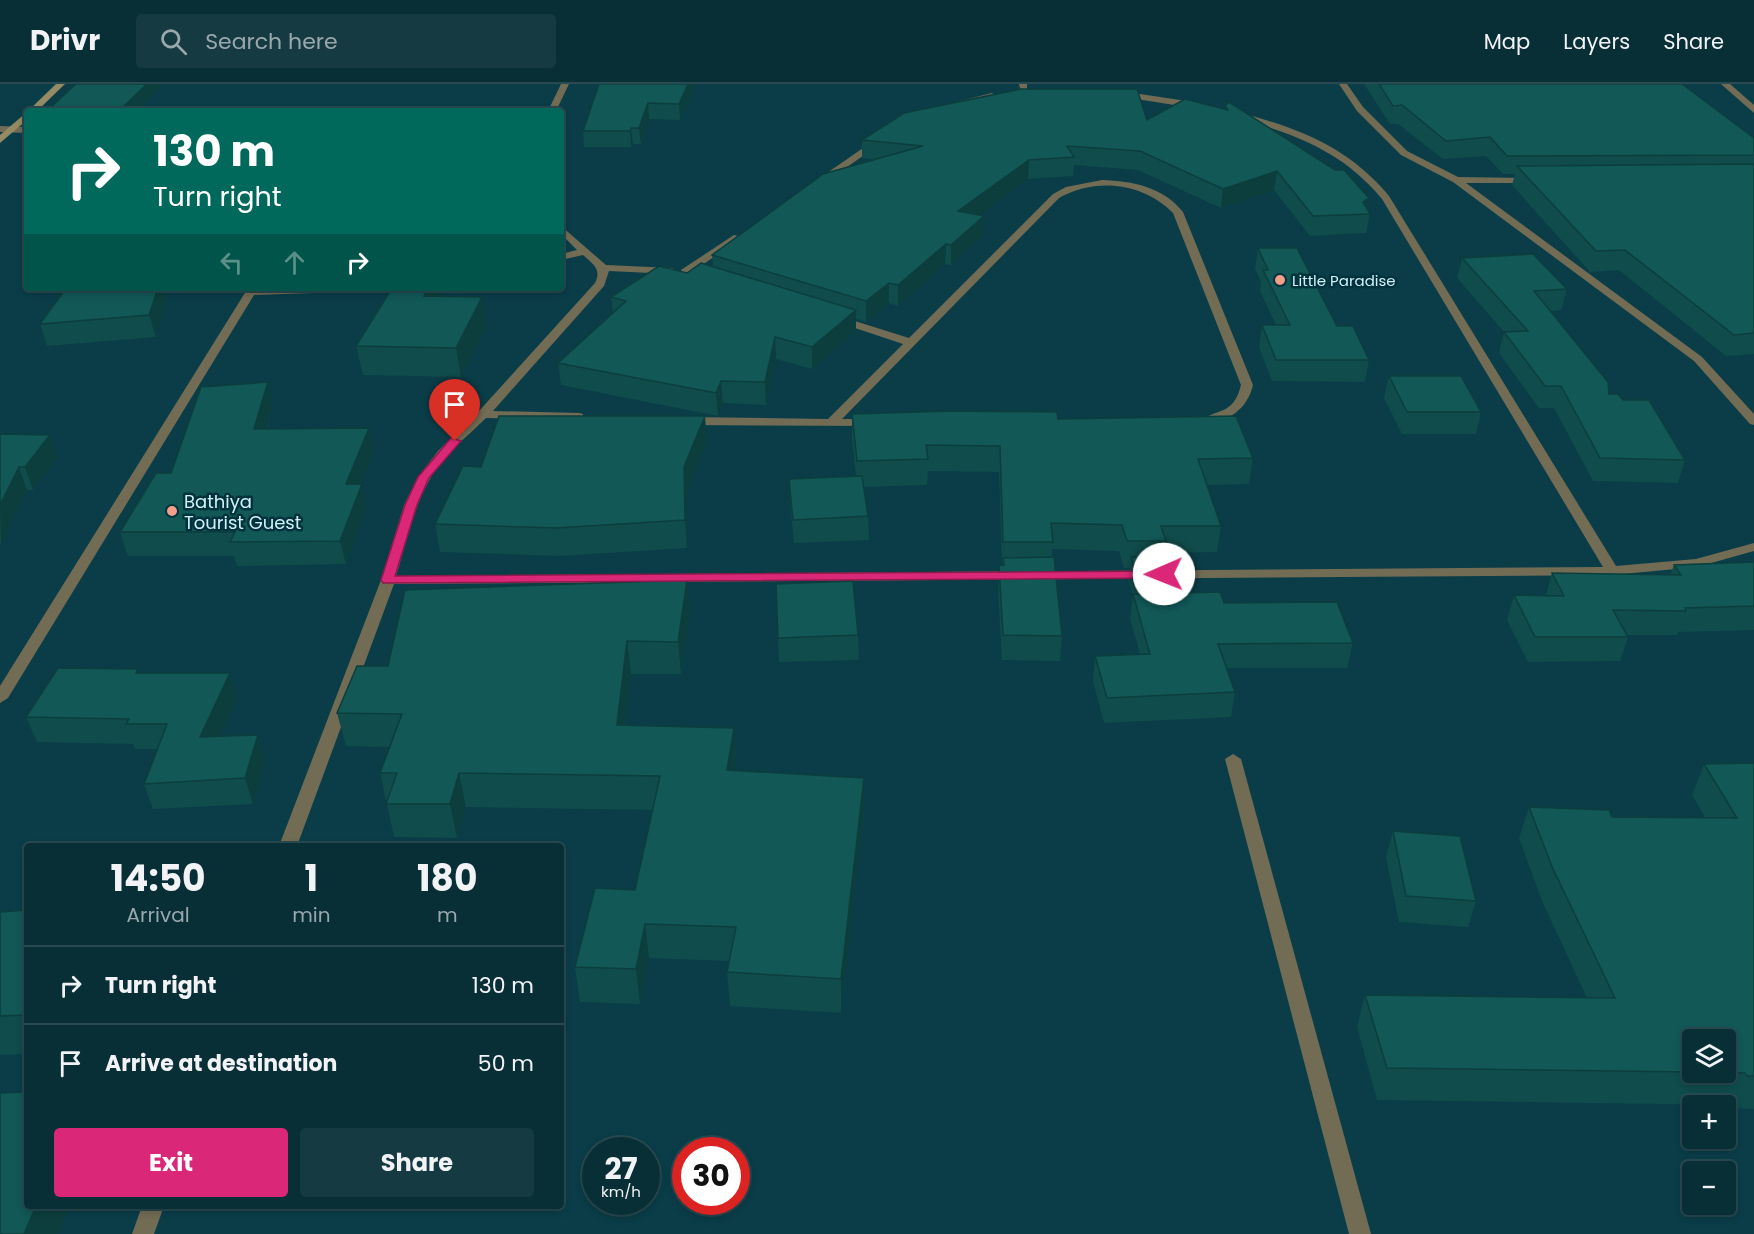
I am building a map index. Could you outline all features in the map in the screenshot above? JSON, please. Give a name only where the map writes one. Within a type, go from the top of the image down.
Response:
[{"type":"street","points":[[35,108],[61,84]]},
{"type":"street","points":[[553,108],[565,84]]},
{"type":"street","points":[[1343,84],[1360,109],[1404,153],[1456,180],[1698,359],[1754,421]]},
{"type":"street","points":[[1725,84],[1754,110]]},
{"type":"street","points":[[922,114],[959,101],[1020,90]]},
{"type":"street","points":[[1110,93],[1166,99],[1212,108]]},
{"type":"street","points":[[1231,113],[1295,134],[1331,151],[1364,173],[1386,198],[1612,571]]},
{"type":"street","points":[[0,140],[24,118]]},
{"type":"street","points":[[0,129],[24,130]]},
{"type":"street","points":[[810,189],[894,132]]},
{"type":"street","points":[[1456,180],[1539,180]]},
{"type":"street","points":[[831,423],[1064,190],[1097,183],[1134,188],[1165,199],[1178,212],[1247,386],[1245,398],[1240,406],[1213,421],[1197,424]]},
{"type":"street","points":[[289,843],[387,580],[411,505],[424,477],[442,454],[483,414],[600,284],[604,275],[603,268],[564,232]]},
{"type":"street","points":[[603,268],[691,273],[743,233]]},
{"type":"street","points":[[564,256],[585,251]]},
{"type":"street","points":[[0,698],[251,291]]},
{"type":"street","points":[[831,317],[910,342]]},
{"type":"street","points":[[483,414],[586,417]]},
{"type":"street","points":[[679,421],[890,423]]},
{"type":"street","points":[[387,580],[1612,571],[1697,563],[1754,547]]},
{"type":"street","points":[[1233,759],[1276,917],[1313,1068],[1360,1234]]},
{"type":"street","points":[[142,1234],[152,1209]]},
{"type":"building","points":[[76,84],[147,84],[123,107],[51,107]]},
{"type":"building","points":[[599,84],[688,84],[679,104],[648,103],[639,128],[631,128],[630,131],[583,131]]},
{"type":"building","points":[[1379,84],[1682,84],[1754,138],[1754,155],[1507,156],[1490,137],[1446,141],[1402,105],[1393,106]]},
{"type":"building","points":[[1021,89],[1137,89],[1147,120],[1185,99],[1228,110],[1225,106],[1229,102],[1335,170],[1344,170],[1369,198],[1363,202],[1370,214],[1313,216],[1277,171],[1223,189],[1140,151],[1067,146],[1074,157],[1029,160],[958,211],[984,216],[951,245],[946,244],[898,285],[889,283],[866,301],[712,255],[823,174],[923,146],[862,140],[904,113]]},
{"type":"building","points":[[1754,164],[1754,333],[1734,335],[1625,250],[1596,251],[1517,166]]},
{"type":"building","points":[[1258,248],[1297,248],[1337,326],[1353,326],[1369,360],[1276,360],[1262,325],[1290,325],[1263,270],[1268,270]]},
{"type":"building","points":[[1533,254],[1567,289],[1534,291],[1608,382],[1609,394],[1618,394],[1623,400],[1649,400],[1685,460],[1600,458],[1561,386],[1545,386],[1504,332],[1528,331],[1462,258]]},
{"type":"building","points":[[701,263],[856,310],[812,347],[775,337],[765,382],[721,381],[716,393],[558,363],[626,301],[611,297],[659,266],[687,273]]},
{"type":"building","points":[[64,291],[157,291],[149,315],[40,324]]},
{"type":"building","points":[[390,291],[426,291],[424,296],[482,297],[456,348],[356,346]]},
{"type":"building","points":[[1389,376],[1461,376],[1481,412],[1407,412]]},
{"type":"building","points":[[268,382],[254,429],[369,428],[346,484],[362,484],[340,541],[230,542],[235,532],[120,532],[156,473],[171,473],[201,387]]},
{"type":"building","points":[[953,411],[1057,412],[1058,419],[1236,416],[1253,458],[1198,459],[1221,526],[1161,526],[1166,541],[1127,541],[1122,525],[1051,523],[1053,542],[1003,542],[1000,446],[926,445],[928,459],[857,461],[852,414]]},
{"type":"building","points":[[499,416],[705,416],[684,467],[685,520],[556,528],[435,524],[463,466],[481,467]]},
{"type":"building","points":[[0,434],[50,435],[25,467],[19,467],[0,505]]},
{"type":"building","points":[[862,476],[868,516],[793,520],[789,479]]},
{"type":"building","points":[[1054,557],[1062,636],[1003,635],[999,565],[1004,565],[1003,558]]},
{"type":"building","points":[[1131,557],[1169,557],[1181,593],[1220,592],[1224,603],[1337,602],[1353,643],[1218,644],[1235,692],[1107,698],[1095,656],[1150,654],[1133,594],[1143,594]]},
{"type":"building","points":[[1754,562],[1754,606],[1685,608],[1686,611],[1613,610],[1628,637],[1535,637],[1514,595],[1564,596],[1552,573],[1681,575],[1674,565]]},
{"type":"building","points":[[687,580],[678,642],[627,641],[617,725],[734,728],[727,770],[864,778],[841,979],[727,972],[736,927],[645,924],[636,969],[575,967],[595,888],[635,890],[660,776],[459,773],[450,804],[386,804],[397,773],[380,773],[402,714],[337,713],[357,666],[388,666],[405,590]]},
{"type":"building","points":[[853,581],[858,635],[778,638],[776,584]]},
{"type":"building","points":[[58,668],[138,669],[136,673],[230,673],[200,737],[258,735],[245,778],[144,784],[167,724],[126,724],[129,719],[26,717]]},
{"type":"building","points":[[1754,763],[1754,1076],[1736,1073],[1736,1029],[1682,1029],[1682,1072],[1387,1068],[1365,995],[1615,998],[1553,869],[1529,807],[1609,810],[1612,817],[1737,818],[1704,764]]},
{"type":"building","points":[[1393,831],[1460,836],[1476,901],[1406,896]]},
{"type":"building","points":[[24,910],[24,1015],[0,1016],[0,912]]},
{"type":"building","points":[[24,1092],[24,1209],[35,1209],[24,1234],[0,1234],[0,1093]]},
{"type":"place","name":"Little Paradise","points":[[1280,280]]},
{"type":"place","name":"Bathiya Tourist Guest","points":[[172,511]]},
{"type":"route","points":[[455,441],[424,477],[411,505],[387,580],[1164,574]]}]
